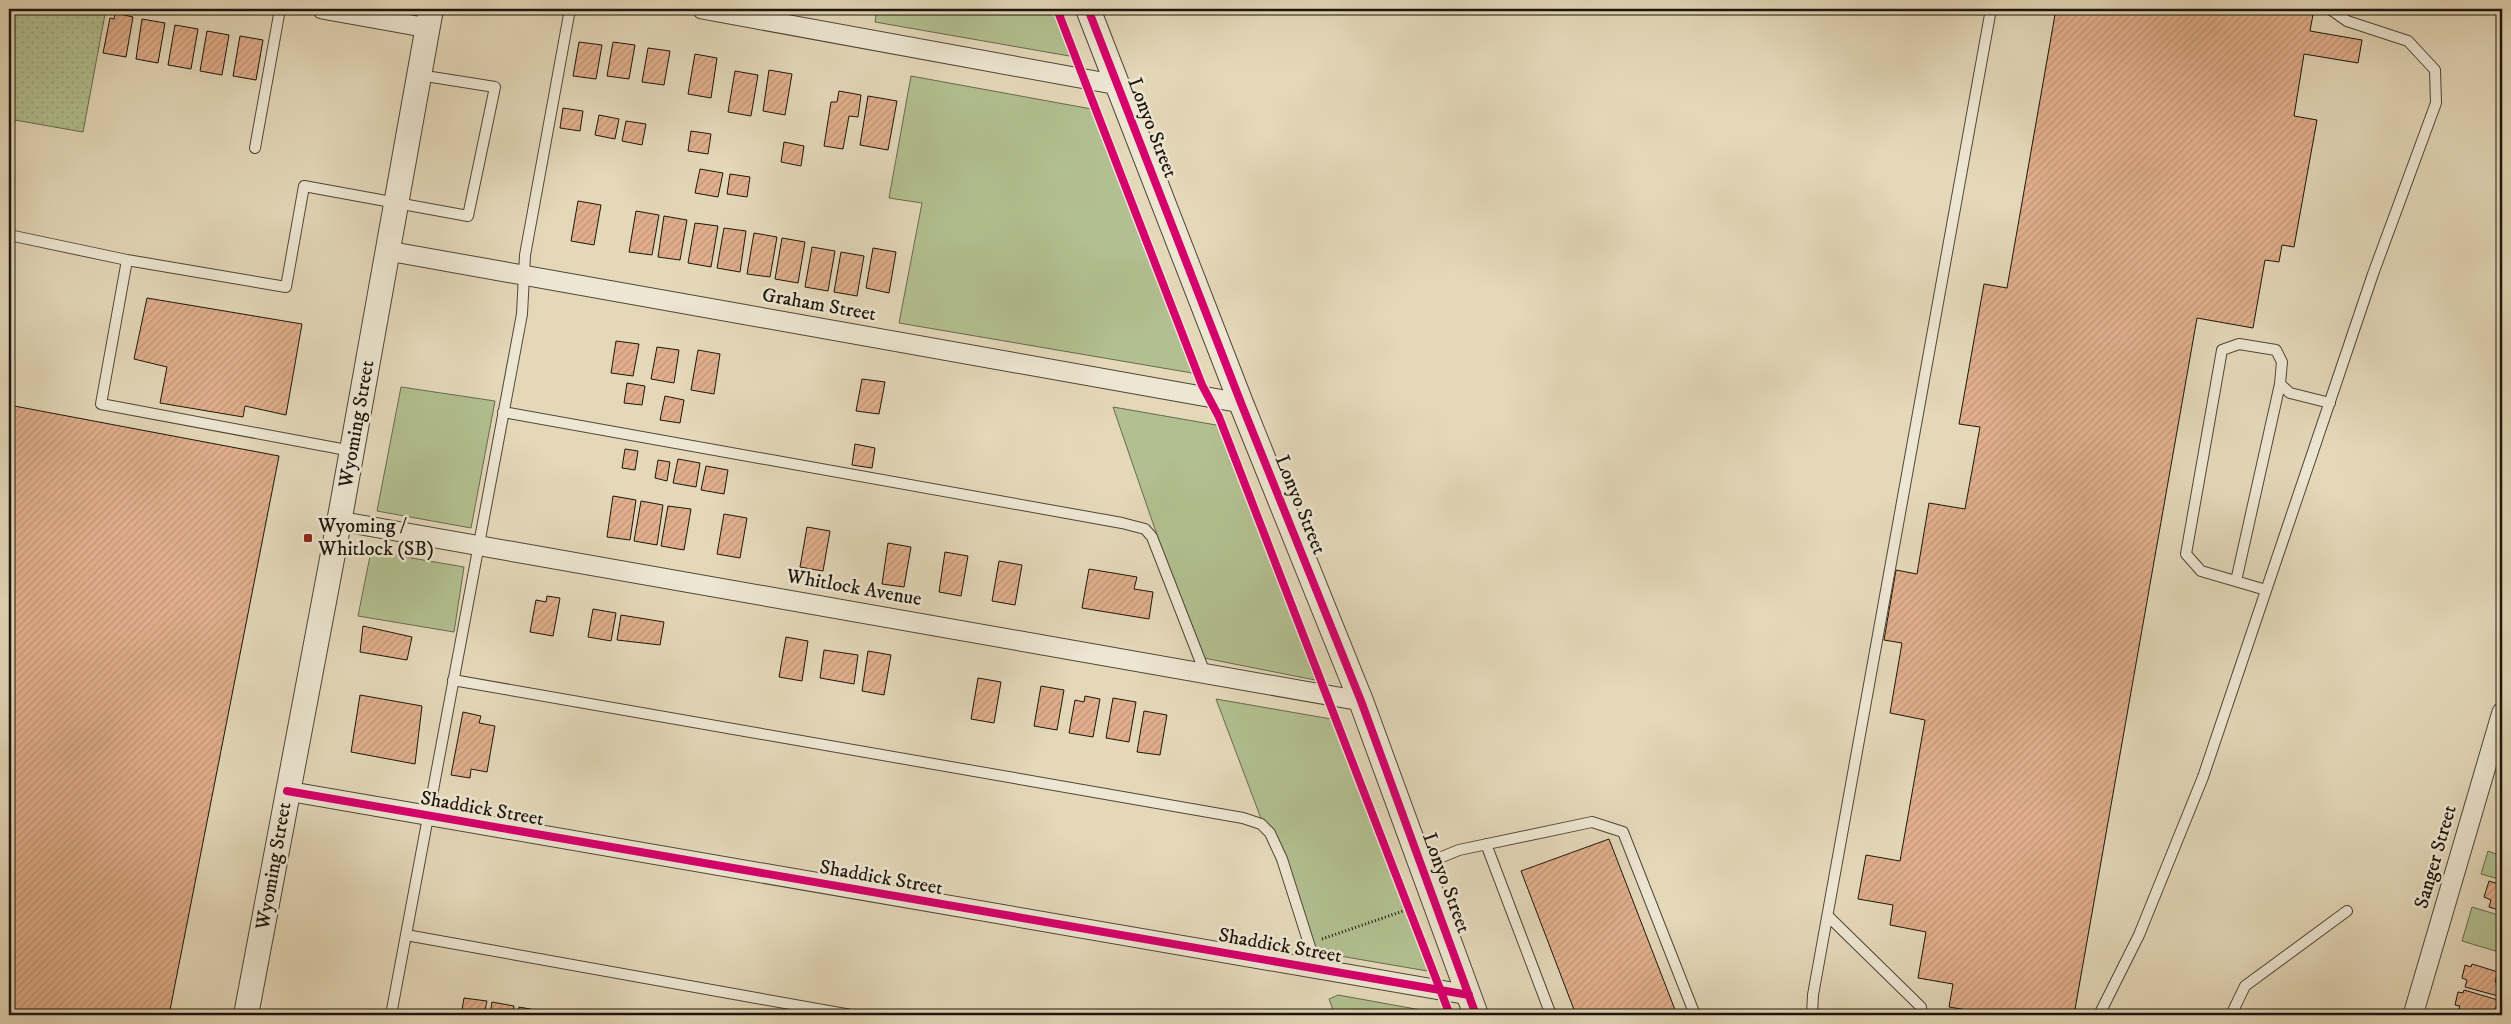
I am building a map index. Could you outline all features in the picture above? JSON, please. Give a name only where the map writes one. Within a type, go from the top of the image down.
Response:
[{"type":"street","points":[[322,9],[429,18]]},
{"type":"street","points":[[702,9],[1118,85]]},
{"type":"street","name":"Lonyo Street","points":[[1088,9],[1361,701],[1472,1005]]},
{"type":"street","name":"Wyoming Street","points":[[246,1015],[352,451],[429,18]]},
{"type":"street","name":"Graham Street","points":[[388,251],[1242,403]]},
{"type":"street","name":"Whitlock Avenue","points":[[339,521],[1361,701]]},
{"type":"street","name":"Sanger Street","points":[[2413,1015],[2502,712]]},
{"type":"street","name":"Shaddick Street","points":[[287,792],[1317,969],[1472,1005]]},
{"type":"lane","points":[[255,148],[280,9]]},
{"type":"lane","points":[[391,1015],[522,314],[525,256],[570,9]]},
{"type":"lane","points":[[1812,1015],[1813,995],[1991,9]]},
{"type":"lane","points":[[2099,1015],[2139,935],[2203,777],[2330,403],[2436,103],[2435,70],[2408,41],[2347,21],[2330,9]]},
{"type":"lane","points":[[9,235],[127,260],[286,286],[304,186],[468,216],[495,87],[419,75]]},
{"type":"lane","points":[[127,260],[100,404],[352,451]]},
{"type":"lane","points":[[2236,581],[2280,384],[2282,362],[2276,350],[2239,344],[2222,350],[2186,554],[2201,571],[2266,590]]},
{"type":"lane","points":[[2280,384],[2290,393],[2330,403]]},
{"type":"lane","points":[[503,412],[1112,521],[1145,529],[1152,537],[1205,673]]},
{"type":"lane","points":[[453,680],[1243,818],[1261,824],[1274,842],[1282,859],[1317,969]]},
{"type":"lane","points":[[1422,865],[1459,850],[1592,822],[1622,832],[1695,1015]]},
{"type":"lane","points":[[1486,844],[1551,1015]]},
{"type":"lane","points":[[2231,1015],[2245,986],[2347,911]]},
{"type":"lane","points":[[1828,916],[1922,1007],[1920,1015]]},
{"type":"lane","points":[[406,935],[851,1015]]},
{"type":"path","points":[[1309,943],[1409,909]]},
{"type":"green space","points":[[9,9],[106,9],[83,132],[9,119]]},
{"type":"green space","points":[[877,9],[1057,9],[1075,57],[875,22]]},
{"type":"green space","points":[[911,76],[1097,110],[1198,374],[899,323],[922,203],[889,198]]},
{"type":"green space","points":[[401,387],[495,401],[471,528],[377,511]]},
{"type":"green space","points":[[1113,407],[1222,426],[1315,680],[1199,657]]},
{"type":"green space","points":[[371,551],[464,567],[454,632],[358,616]]},
{"type":"green space","points":[[1216,699],[1337,720],[1433,972],[1311,951]]},
{"type":"green space","points":[[2488,851],[2502,856],[2502,880],[2481,874]]},
{"type":"green space","points":[[2472,907],[2502,916],[2502,953],[2462,941]]},
{"type":"green space","points":[[1338,995],[1449,1015],[1335,1015],[1329,999]]},
{"type":"building","points":[[2056,9],[2314,9],[2310,31],[2362,40],[2358,63],[2304,54],[2294,116],[2317,120],[2294,247],[2282,245],[2279,262],[2265,260],[2253,328],[2197,318],[2074,1015],[1997,1015],[1949,1007],[1953,984],[1918,978],[1926,932],[1890,925],[1893,905],[1858,899],[1866,855],[1900,861],[1925,720],[1890,713],[1902,643],[1884,640],[1896,570],[1917,574],[1929,503],[1965,509],[1980,427],[1959,424],[1984,284],[2007,288]]},
{"type":"building","points":[[115,13],[133,17],[126,57],[103,53],[110,18],[114,19]]},
{"type":"building","points":[[142,19],[165,23],[158,63],[136,59]]},
{"type":"building","points":[[175,25],[198,29],[191,69],[168,65]]},
{"type":"building","points":[[207,31],[229,35],[222,75],[200,71]]},
{"type":"building","points":[[240,36],[263,40],[256,80],[233,76]]},
{"type":"building","points":[[579,42],[602,45],[596,79],[573,76]]},
{"type":"building","points":[[613,42],[635,45],[629,79],[607,76]]},
{"type":"building","points":[[648,48],[670,51],[664,85],[642,82]]},
{"type":"building","points":[[695,54],[717,58],[711,98],[688,94]]},
{"type":"building","points":[[769,70],[792,74],[785,115],[763,111]]},
{"type":"building","points":[[735,71],[758,75],[751,116],[728,112]]},
{"type":"building","points":[[839,91],[861,95],[858,117],[849,116],[843,149],[824,146],[831,102],[837,102]]},
{"type":"building","points":[[868,96],[897,101],[888,150],[860,145]]},
{"type":"building","points":[[563,108],[583,111],[580,131],[560,128]]},
{"type":"building","points":[[599,115],[619,119],[615,139],[595,135]]},
{"type":"building","points":[[626,121],[646,124],[642,145],[622,141]]},
{"type":"building","points":[[691,131],[711,134],[708,154],[688,151]]},
{"type":"building","points":[[784,142],[804,146],[801,166],[781,162]]},
{"type":"building","points":[[700,169],[723,173],[718,197],[695,193]]},
{"type":"building","points":[[730,174],[750,177],[747,197],[727,194]]},
{"type":"building","points":[[578,201],[601,205],[594,245],[571,241]]},
{"type":"building","points":[[636,211],[659,215],[652,255],[629,252]]},
{"type":"building","points":[[664,216],[687,220],[680,260],[658,257]]},
{"type":"building","points":[[695,223],[718,226],[711,267],[688,263]]},
{"type":"building","points":[[724,228],[746,231],[740,272],[717,268]]},
{"type":"building","points":[[754,233],[777,237],[770,277],[747,274]]},
{"type":"building","points":[[782,238],[805,242],[798,283],[775,279]]},
{"type":"building","points":[[812,247],[835,251],[828,291],[805,287]]},
{"type":"building","points":[[873,248],[896,252],[889,293],[866,288]]},
{"type":"building","points":[[841,252],[864,256],[857,296],[834,292]]},
{"type":"building","points":[[147,298],[302,324],[286,415],[245,406],[243,417],[160,403],[167,367],[134,359]]},
{"type":"building","points":[[616,341],[639,344],[633,376],[611,373]]},
{"type":"building","points":[[657,347],[679,350],[674,383],[651,379]]},
{"type":"building","points":[[698,350],[720,354],[714,394],[691,390]]},
{"type":"building","points":[[862,379],[885,382],[879,414],[856,411]]},
{"type":"building","points":[[627,383],[645,386],[642,405],[624,403]]},
{"type":"building","points":[[665,396],[684,400],[680,423],[660,420]]},
{"type":"building","points":[[9,405],[279,456],[169,1015],[9,1015]]},
{"type":"building","points":[[855,444],[875,448],[872,468],[852,465]]},
{"type":"building","points":[[625,449],[638,451],[635,470],[622,468]]},
{"type":"building","points":[[678,459],[700,463],[696,487],[673,483]]},
{"type":"building","points":[[658,460],[670,462],[667,481],[655,478]]},
{"type":"building","points":[[706,466],[728,470],[724,494],[701,490]]},
{"type":"building","points":[[613,496],[636,500],[630,540],[607,537]]},
{"type":"building","points":[[641,501],[663,505],[657,545],[634,541]]},
{"type":"building","points":[[668,506],[691,509],[684,550],[661,546]]},
{"type":"building","points":[[724,514],[747,518],[740,558],[717,554]]},
{"type":"building","points":[[807,527],[830,531],[823,571],[800,567]]},
{"type":"building","points":[[888,543],[911,547],[904,587],[882,584]]},
{"type":"building","points":[[945,552],[968,556],[961,596],[939,592]]},
{"type":"building","points":[[999,561],[1022,565],[1015,605],[992,601]]},
{"type":"building","points":[[1089,569],[1137,577],[1134,589],[1153,592],[1149,619],[1082,608]]},
{"type":"building","points":[[547,596],[560,598],[553,636],[530,632],[536,600],[546,602]]},
{"type":"building","points":[[593,609],[616,613],[611,641],[588,637]]},
{"type":"building","points":[[621,615],[664,622],[660,645],[617,640]]},
{"type":"building","points":[[363,626],[412,637],[407,660],[360,652]]},
{"type":"building","points":[[786,637],[808,641],[802,681],[779,677]]},
{"type":"building","points":[[824,650],[858,655],[854,684],[820,678]]},
{"type":"building","points":[[868,651],[891,655],[884,695],[862,691]]},
{"type":"building","points":[[978,678],[1001,682],[994,723],[971,719]]},
{"type":"building","points":[[1041,686],[1064,690],[1057,730],[1034,726]]},
{"type":"building","points":[[360,695],[422,706],[415,764],[351,752]]},
{"type":"building","points":[[1085,696],[1100,699],[1093,737],[1069,733],[1075,700],[1084,702]]},
{"type":"building","points":[[1113,698],[1136,702],[1129,742],[1106,738]]},
{"type":"building","points":[[1144,711],[1167,715],[1160,755],[1137,752]]},
{"type":"building","points":[[463,712],[481,716],[479,723],[495,726],[487,772],[471,769],[470,778],[451,775]]},
{"type":"building","points":[[1609,839],[1677,1015],[1576,1015],[1521,871]]},
{"type":"building","points":[[2489,881],[2502,885],[2502,911],[2489,907],[2491,900],[2484,897]]},
{"type":"building","points":[[2472,964],[2498,972],[2495,982],[2502,984],[2498,996],[2465,987],[2467,980],[2462,978],[2465,965],[2471,967]]},
{"type":"building","points":[[2464,990],[2498,1000],[2494,1015],[2460,1015],[2457,1013],[2460,1006],[2455,1005],[2458,992],[2463,993]]},
{"type":"building","points":[[464,998],[487,1001],[484,1015],[461,1015]]},
{"type":"building","points":[[492,1002],[514,1006],[513,1015],[490,1015]]},
{"type":"building","points":[[519,1007],[541,1011],[541,1015],[518,1015]]},
{"type":"cycle path","points":[[1057,9],[1202,385],[1219,417],[1450,1015]]},
{"type":"cycle path","points":[[1088,9],[1241,403],[1361,701],[1476,1015]]},
{"type":"cycle path","points":[[287,791],[1469,995]]},
{"type":"place","name":"Wyoming / Whitlock (SB)","points":[[308,538]]}]
